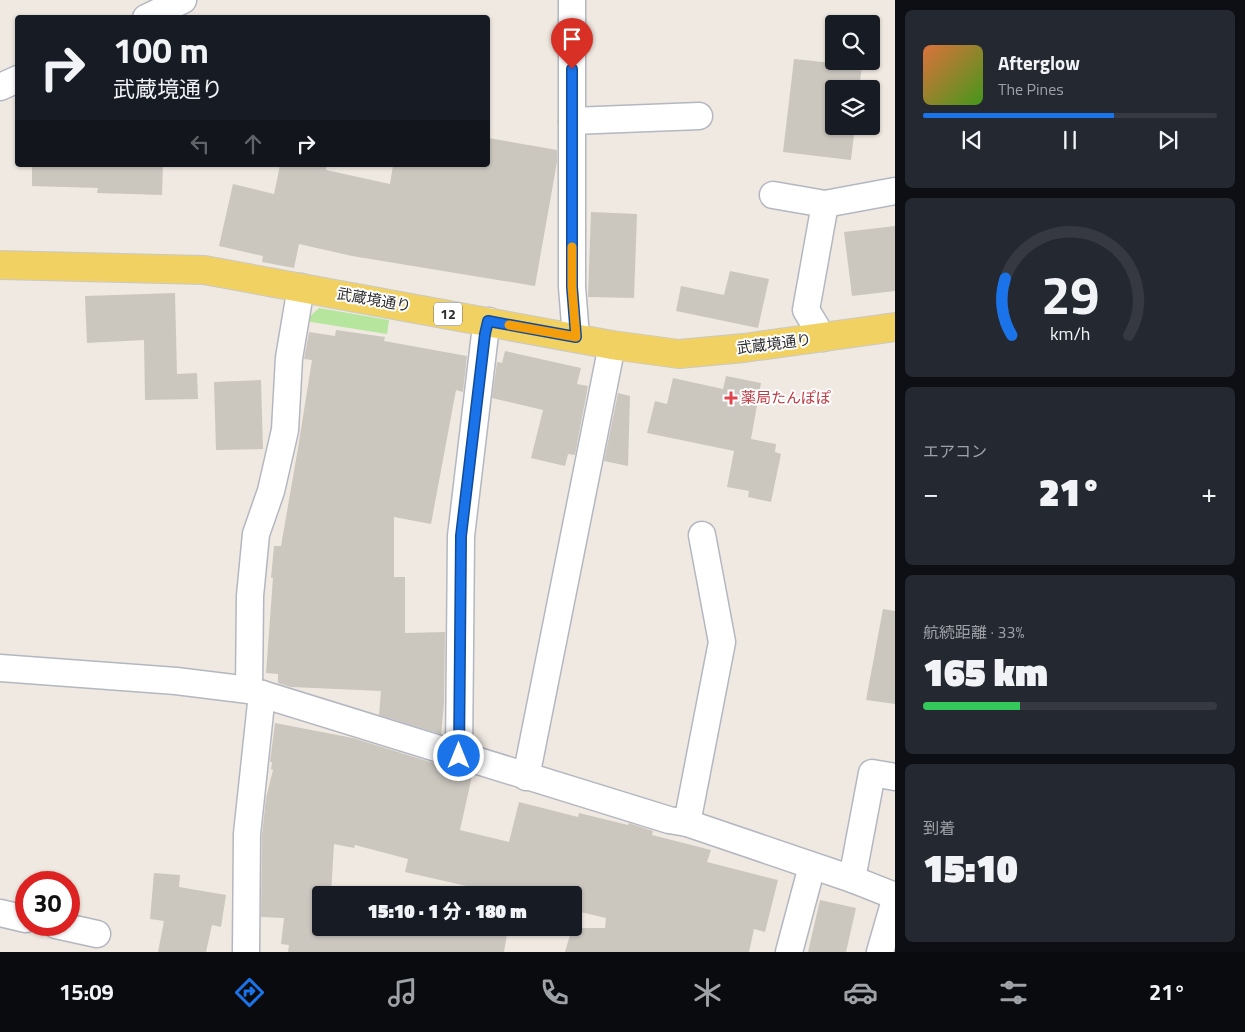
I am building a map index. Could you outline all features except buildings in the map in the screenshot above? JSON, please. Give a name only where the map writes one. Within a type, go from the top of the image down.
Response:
[{"type":"main road","name":"武蔵境通り","points":[[0,265],[204,270],[612,345],[679,354],[744,348],[895,327]]},
{"type":"street","points":[[147,11],[183,0]]},
{"type":"street","points":[[572,0],[572,287],[576,337]]},
{"type":"street","points":[[0,87],[15,80]]},
{"type":"street","points":[[572,121],[699,116]]},
{"type":"street","points":[[773,195],[825,204],[895,191]]},
{"type":"street","points":[[823,338],[806,310],[825,204]]},
{"type":"street","points":[[246,952],[247,834],[255,692],[250,596],[256,534],[271,490],[285,430],[289,358],[301,287]]},
{"type":"street","points":[[459,756],[461,536],[488,321]]},
{"type":"street","points":[[526,777],[612,345]]},
{"type":"street","points":[[687,823],[722,642],[702,535]]},
{"type":"street","points":[[0,668],[176,681],[255,692],[526,777],[669,820],[687,823],[852,879],[895,898],[880,952]]},
{"type":"street","points":[[852,879],[872,773],[895,777]]},
{"type":"street","points":[[789,952],[812,866]]},
{"type":"street","points":[[0,913],[15,916]]},
{"type":"street","points":[[80,930],[97,934]]},
{"type":"green space","points":[[319,308],[389,320],[387,334],[305,321]]},
{"type":"slow traffic","points":[[509,325],[576,337],[572,287],[572,247]]},
{"type":"place","name":"薬局たんぽぽ","points":[[731,398]]},
{"type":"route","points":[[459,756],[461,536],[488,321],[576,337],[572,287],[572,69]]}]
